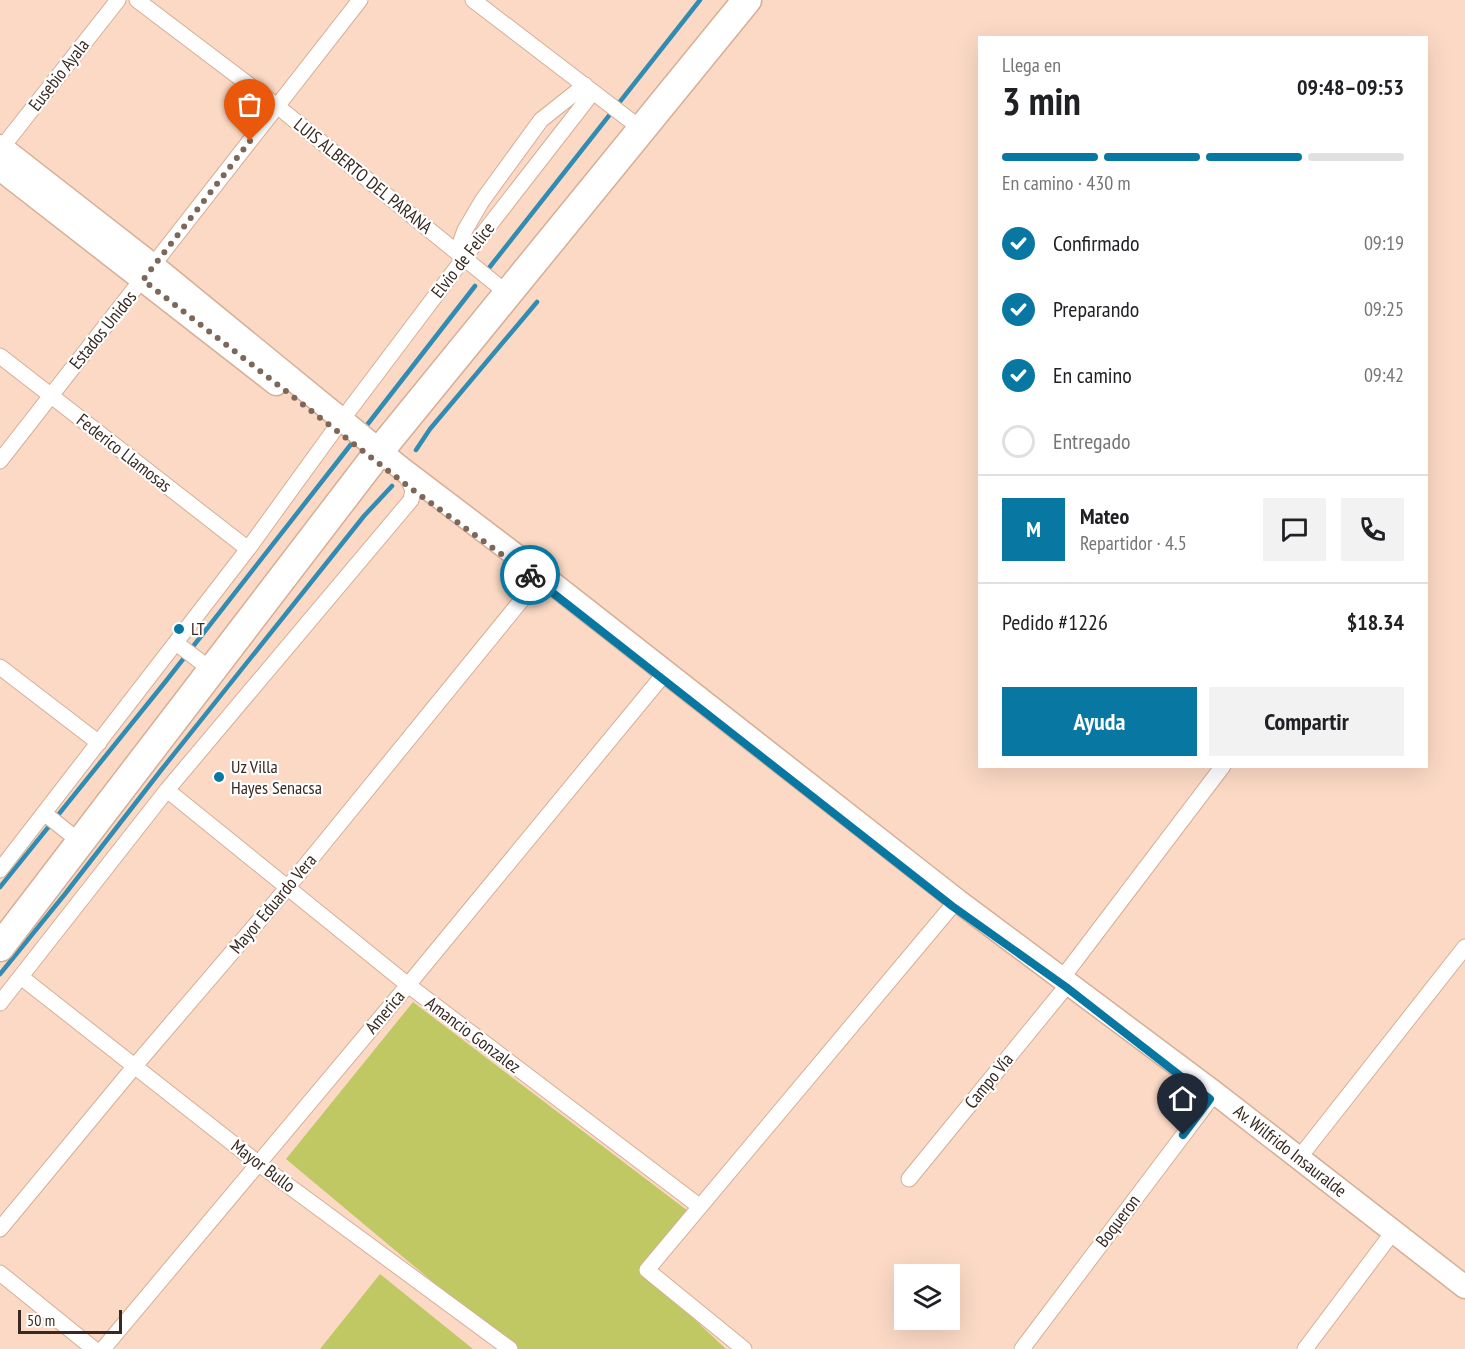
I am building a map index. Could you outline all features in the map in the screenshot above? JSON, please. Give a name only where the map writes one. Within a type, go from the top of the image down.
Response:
[{"type":"highway","points":[[0,947],[631,121],[731,0]]},
{"type":"highway","points":[[0,921],[55,822],[190,653],[378,454],[747,0]]},
{"type":"street","name":"Eusebio Ayala","points":[[0,153],[118,0]]},
{"type":"street","name":"LUIS ALBERTO DEL PARANA","points":[[137,0],[277,106],[502,289]]},
{"type":"street","name":"Estados Unidos","points":[[0,460],[360,0]]},
{"type":"street","points":[[473,0],[631,121]]},
{"type":"street","points":[[461,255],[465,230],[482,201],[541,120],[589,89]]},
{"type":"street","name":"Elvio de Felice","points":[[0,870],[55,822],[99,743],[190,653],[248,549],[461,255],[589,89]]},
{"type":"street","points":[[0,153],[378,454],[413,490],[540,578]]},
{"type":"street","points":[[148,273],[315,414],[339,424]]},
{"type":"street","name":"Federico Llamosas","points":[[0,356],[248,549]]},
{"type":"street","name":"Av. Wilfrido Insauralde","points":[[378,454],[955,903],[1066,983],[1213,1096],[1299,1158],[1390,1235],[1465,1287]]},
{"type":"street","points":[[0,1003],[167,790],[411,500],[413,490]]},
{"type":"street","name":"Mayor Eduardo Vera","points":[[0,1229],[134,1067],[288,887],[540,578]]},
{"type":"street","points":[[0,667],[99,743]]},
{"type":"street","name":"America","points":[[103,1349],[664,675]]},
{"type":"street","name":"Campo Vía","points":[[909,1179],[1066,983],[1222,768]]},
{"type":"street","name":"Amancio Gonzalez","points":[[167,790],[408,985],[699,1206]]},
{"type":"street","points":[[744,1349],[646,1270],[955,903]]},
{"type":"street","points":[[1299,1158],[1465,947]]},
{"type":"street","name":"Mayor Bullo","points":[[21,977],[259,1164],[510,1349]]},
{"type":"street","points":[[1213,1096],[1390,1235],[1465,1298]]},
{"type":"street","name":"Boqueron","points":[[1022,1349],[1213,1096]]},
{"type":"street","points":[[1305,1349],[1390,1235]]},
{"type":"street","points":[[0,1274],[94,1349]]},
{"type":"green space","points":[[413,1002],[688,1211],[642,1270],[726,1349],[513,1349],[286,1159]]},
{"type":"green space","points":[[380,1274],[473,1349],[320,1349]]},
{"type":"waterway","points":[[489,268],[700,0]]},
{"type":"waterway","points":[[367,425],[475,286]]},
{"type":"waterway","points":[[416,450],[430,429],[537,302]]},
{"type":"waterway","points":[[0,887],[166,681],[352,443]]},
{"type":"waterway","points":[[0,974],[364,516],[392,486]]},
{"type":"way so far","points":[[250,141],[143,280],[413,490],[530,575]]},
{"type":"place","name":"LT","points":[[179,629]]},
{"type":"place","name":"Uz Villa Hayes Senacsa","points":[[219,777]]},
{"type":"route","points":[[530,575],[952,906],[1066,987],[1210,1099],[1183,1135]]}]
